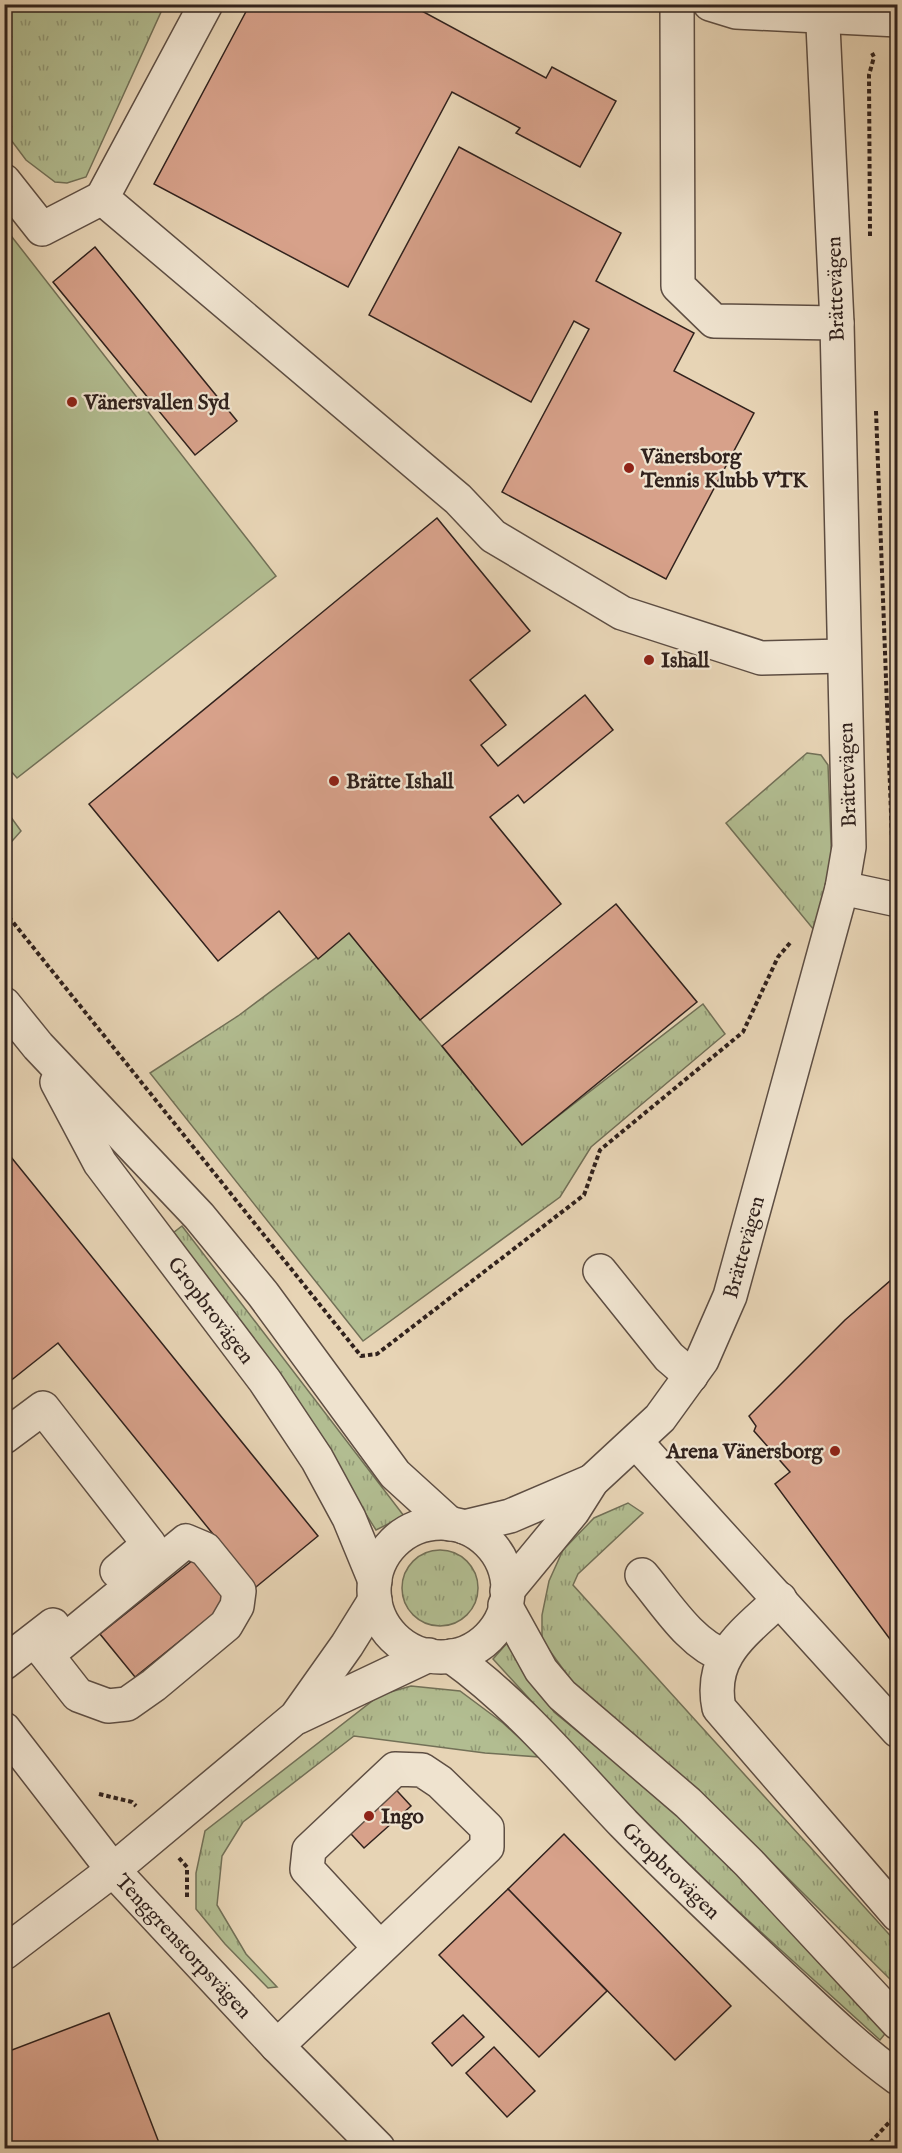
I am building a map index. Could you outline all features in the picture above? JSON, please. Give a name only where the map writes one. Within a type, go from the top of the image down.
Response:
[{"type":"street","points":[[4,181],[42,230],[102,198],[206,4]]},
{"type":"street","points":[[677,4],[678,286],[714,321],[837,323]]},
{"type":"street","points":[[710,4],[736,12],[822,11],[857,18],[897,20]]},
{"type":"street","name":"Brättevägen","points":[[506,1598],[573,1510],[592,1481],[660,1418],[691,1376],[717,1331],[730,1296],[842,888],[849,847],[837,323],[822,11]]},
{"type":"street","points":[[102,198],[458,499],[493,536],[622,613],[761,658],[843,656]]},
{"type":"street","points":[[842,888],[896,899]]},
{"type":"street","name":"Gropbrovägen","points":[[4,1005],[38,1046],[199,1216],[263,1294],[395,1474],[457,1526]]},
{"type":"street","name":"Gropbrovägen","points":[[38,1046],[100,1163],[258,1371],[317,1459],[349,1518],[375,1590]]},
{"type":"street","points":[[600,1271],[669,1357],[691,1376]]},
{"type":"street","points":[[4,1437],[44,1408],[150,1544],[41,1647]]},
{"type":"street","points":[[636,1442],[897,1731]]},
{"type":"street","name":"Brättevägen","points":[[457,1526],[510,1516],[592,1481]]},
{"type":"street","points":[[4,1953],[113,1870],[296,1717],[347,1645],[375,1590],[384,1555],[403,1535],[429,1524],[457,1526],[487,1542],[498,1556],[505,1573],[506,1598],[495,1629],[483,1642],[468,1651],[440,1656],[296,1717]]},
{"type":"street","points":[[4,1663],[41,1647],[186,1541],[194,1542],[205,1550],[239,1591],[237,1606],[226,1625],[154,1685],[127,1704],[108,1706],[78,1695],[41,1647]]},
{"type":"street","points":[[642,1575],[699,1641],[712,1652],[725,1656]]},
{"type":"street","points":[[375,1590],[381,1620],[393,1636],[409,1648],[440,1656]]},
{"type":"street","points":[[506,1598],[541,1670],[562,1695],[688,1803],[749,1863],[897,2023]]},
{"type":"street","points":[[780,1599],[727,1650],[715,1689],[719,1708],[897,1915]]},
{"type":"street","name":"Gropbrovägen","points":[[440,1656],[486,1681],[509,1702],[624,1824],[730,1928],[866,2055],[897,2078]]},
{"type":"street","name":"Tenggrenstorpsvägen","points":[[4,1729],[113,1870],[278,2046],[378,2148]]},
{"type":"street","points":[[278,2046],[488,1847],[487,1828],[441,1782],[422,1770],[395,1769],[309,1850],[307,1869],[380,1948]]},
{"type":"path","points":[[857,18],[874,57],[869,75],[870,246]]},
{"type":"path","points":[[876,406],[896,899],[896,960]]},
{"type":"path","points":[[4,911],[361,1356],[377,1354],[584,1195],[600,1150],[743,1032],[777,957],[792,942]]},
{"type":"path","points":[[866,2148],[897,2113]]},
{"type":"green space","points":[[5,4],[161,5],[161,12],[86,177],[67,183],[55,182],[26,160],[5,132]]},
{"type":"green space","name":"Vänersvallen Syd","points":[[5,228],[276,576],[17,778],[4,763]]},
{"type":"green space","points":[[807,753],[821,755],[828,765],[832,867],[814,930],[726,823]]},
{"type":"green space","points":[[5,809],[21,831],[4,849]]},
{"type":"green space","points":[[349,933],[522,1144],[703,1004],[725,1034],[591,1147],[560,1197],[363,1341],[150,1073],[238,1016]]},
{"type":"green space","points":[[182,1226],[404,1516],[376,1530],[343,1478],[173,1233]]},
{"type":"green space","points":[[628,1503],[643,1513],[578,1574],[573,1585],[897,1943],[897,1986],[736,1827],[576,1687],[542,1640],[542,1615],[549,1581],[563,1550],[594,1518]]},
{"type":"green space","points":[[440,1550],[454,1553],[467,1561],[475,1574],[478,1588],[475,1602],[467,1615],[454,1623],[440,1626],[426,1623],[413,1615],[405,1602],[402,1588],[405,1574],[413,1561],[426,1553]]},
{"type":"green space","points":[[508,1642],[554,1712],[703,1834],[888,2030],[880,2040],[698,1875],[628,1807],[493,1659]]},
{"type":"green space","points":[[411,1686],[460,1691],[503,1723],[540,1757],[485,1753],[354,1736],[243,1822],[222,1856],[217,1905],[246,1954],[277,1987],[268,1988],[225,1944],[196,1909],[196,1873],[205,1831],[380,1695]]},
{"type":"building","points":[[247,4],[409,4],[546,78],[552,67],[616,101],[580,167],[516,133],[520,128],[452,92],[348,287],[154,184],[249,6]]},
{"type":"building","points":[[459,147],[621,233],[596,281],[694,333],[674,371],[754,413],[666,579],[502,492],[589,329],[574,321],[531,402],[369,315]]},
{"type":"building","points":[[95,247],[237,421],[195,455],[53,282]]},
{"type":"building","name":"Brätte Ishall","points":[[437,518],[530,631],[470,680],[506,725],[481,745],[498,766],[585,695],[613,730],[524,803],[518,795],[490,817],[561,904],[420,1020],[349,933],[318,959],[279,911],[218,961],[89,804]]},
{"type":"building","points":[[616,904],[697,1002],[522,1145],[442,1046]]},
{"type":"building","points":[[11,1157],[318,1536],[256,1587],[58,1343],[4,1386],[4,1162]]},
{"type":"building","name":"Arena Vänersborg","points":[[898,1274],[898,1650],[775,1484],[790,1472],[754,1431],[756,1426],[749,1416],[845,1320]]},
{"type":"building","points":[[197,1557],[232,1599],[135,1677],[100,1634]]},
{"type":"building","points":[[387,1780],[411,1806],[364,1848],[340,1822]]},
{"type":"building","points":[[564,1834],[731,2006],[675,2060],[508,1889]]},
{"type":"building","points":[[508,1889],[607,1991],[539,2057],[439,1955]]},
{"type":"building","points":[[109,2013],[161,2148],[4,2148],[4,2053]]},
{"type":"building","points":[[463,2015],[484,2037],[452,2066],[432,2043]]},
{"type":"building","points":[[494,2047],[535,2091],[507,2117],[466,2073]]},
{"type":"place","name":"Vänersvallen Syd","points":[[72,402]]},
{"type":"place","name":"Vänersborg Tennis Klubb VTK","points":[[629,468]]},
{"type":"place","name":"Ishall","points":[[649,660]]},
{"type":"place","name":"Brätte Ishall","points":[[334,781]]},
{"type":"place","name":"Arena Vänersborg","points":[[835,1451]]},
{"type":"place","name":"Ingo","points":[[369,1816]]}]
